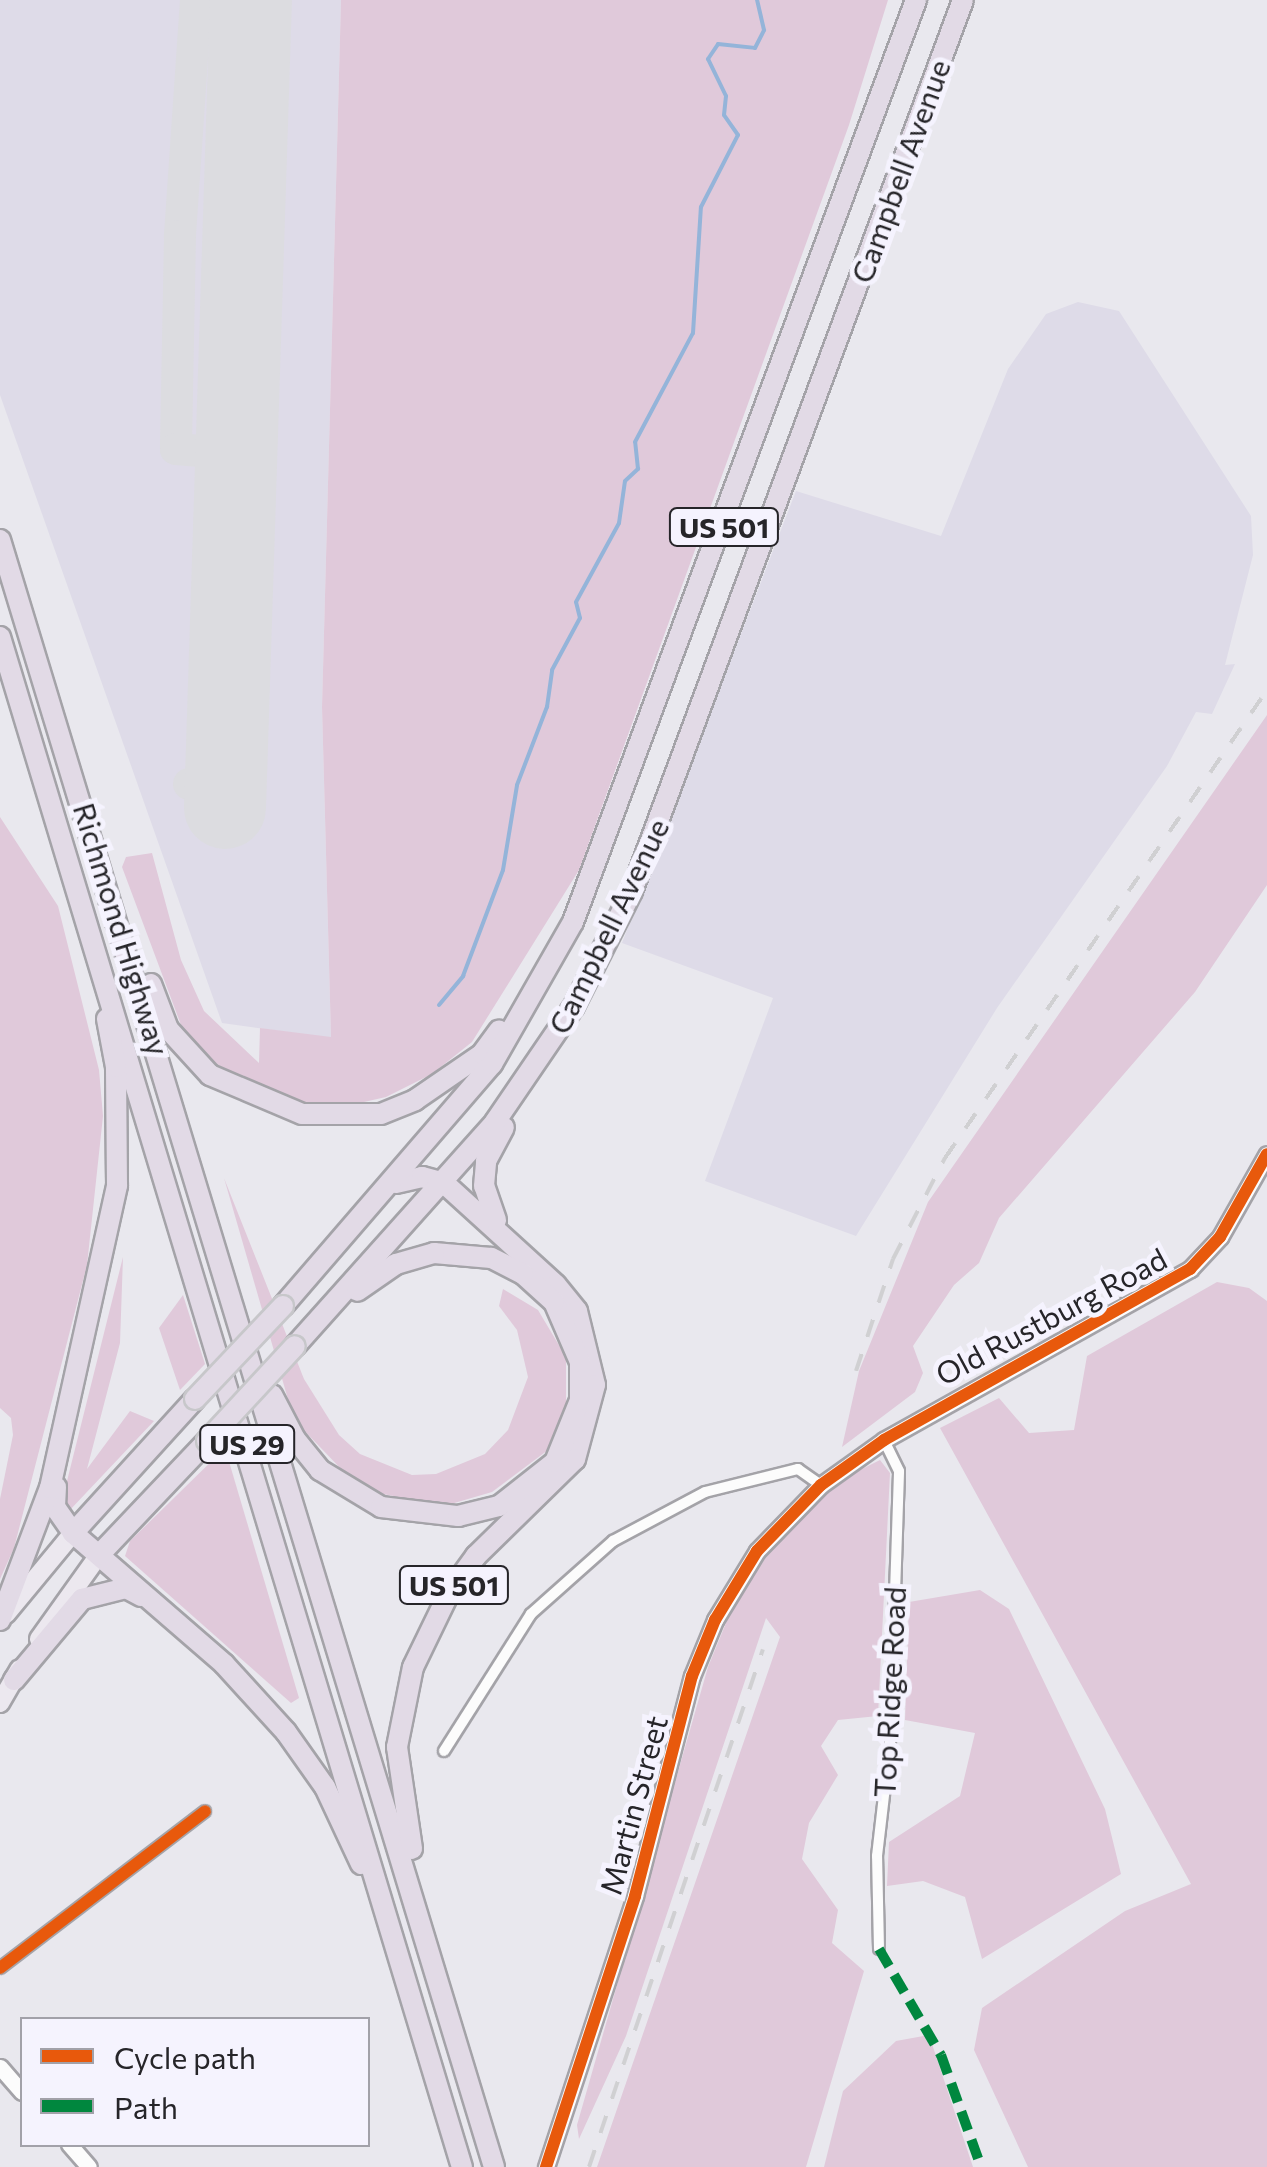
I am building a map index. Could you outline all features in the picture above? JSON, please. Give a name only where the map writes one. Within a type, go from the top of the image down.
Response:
[{"type":"highway","name":"Campbell Avenue","points":[[73,1534],[396,1183],[492,1064],[573,922],[916,0]]},
{"type":"highway","name":"Campbell Avenue","points":[[99,1555],[444,1183],[546,1053],[653,842],[964,0]]},
{"type":"highway","name":"Richmond Highway","points":[[0,540],[240,1320]]},
{"type":"highway","name":"Richmond Highway","points":[[0,637],[70,856]]},
{"type":"highway","points":[[70,856],[114,1051],[120,1134],[110,1224],[71,1402],[55,1507],[73,1534],[159,1604],[286,1732],[324,1787],[358,1852],[422,2033]]},
{"type":"highway","name":"US 29","points":[[70,856],[462,2167]]},
{"type":"highway","points":[[118,916],[168,1029],[210,1075],[270,1104],[338,1117],[381,1114],[415,1100],[482,1054],[573,922]]},
{"type":"highway","name":"US 501","points":[[444,1998],[398,1787],[403,1708],[413,1667],[448,1593],[476,1556],[575,1459],[595,1385],[577,1312],[508,1238],[488,1209],[486,1161],[546,1053]]},
{"type":"highway","points":[[396,1183],[422,1176],[444,1183],[508,1238]]},
{"type":"highway","points":[[240,1320],[294,1439],[347,1491],[381,1507],[458,1516],[499,1506],[531,1486],[570,1434],[580,1400],[580,1362],[568,1329],[554,1302],[523,1274],[491,1258],[415,1256],[378,1275],[318,1320]]},
{"type":"highway","name":"US 29","points":[[240,1320],[494,2167]]},
{"type":"highway","points":[[0,1620],[32,1550],[71,1402]]},
{"type":"highway","points":[[14,1680],[82,1599],[126,1588],[159,1604]]},
{"type":"main road","name":"Campbell Avenue","points":[[0,1620],[73,1534]]},
{"type":"main road","name":"Campbell Avenue","points":[[0,1703],[99,1555]]},
{"type":"street","name":"Old Rustburg Road","points":[[821,1485],[884,1440],[1190,1269],[1220,1237],[1267,1154]]},
{"type":"street","name":"Top Ridge Road","points":[[878,1949],[876,1856],[890,1744],[900,1471],[884,1440]]},
{"type":"street","points":[[444,1751],[531,1614],[613,1541],[706,1492],[798,1470],[821,1485]]},
{"type":"street","name":"Martin Street","points":[[546,2167],[636,1896],[692,1676],[714,1620],[756,1551],[821,1485]]},
{"type":"street","points":[[0,1968],[205,1811]]},
{"type":"street","points":[[0,2067],[20,2090]]},
{"type":"street","points":[[71,2147],[88,2167]]},
{"type":"shaded area","points":[[0,0],[341,0],[322,707],[331,1038],[222,1023],[0,395]]},
{"type":"shaded area","points":[[341,0],[888,0],[849,125],[579,870],[472,1042],[432,1074],[386,1097],[342,1107],[308,1104],[251,1085],[212,1061],[184,1033],[122,867],[126,857],[152,853],[181,960],[204,1011],[259,1063],[260,1028],[331,1037],[322,707]]},
{"type":"shaded area","points":[[1078,302],[1119,311],[1251,516],[1253,555],[1225,665],[1235,664],[1212,714],[1196,712],[1167,766],[997,1008],[856,1236],[705,1181],[773,998],[622,943],[796,491],[941,536],[1008,369],[1046,314]]},
{"type":"shaded area","points":[[1267,715],[1267,885],[1195,992],[999,1218],[979,1263],[954,1285],[913,1346],[923,1373],[915,1392],[842,1447],[859,1371],[928,1202]]},
{"type":"shaded area","points":[[0,817],[58,906],[99,1070],[103,1116],[87,1265],[14,1548],[0,1579],[0,1499],[13,1435],[11,1418],[0,1408]]},
{"type":"shaded area","points":[[224,1178],[304,1379],[339,1435],[360,1454],[412,1475],[436,1474],[485,1454],[508,1430],[528,1377],[517,1330],[499,1306],[503,1289],[538,1310],[566,1357],[566,1408],[548,1450],[492,1492],[444,1506],[378,1493],[344,1472],[294,1420]]},
{"type":"shaded area","points":[[123,1257],[120,1343],[87,1469],[130,1411],[154,1421],[69,1511],[64,1493]]},
{"type":"shaded area","points":[[1217,1282],[1249,1288],[1267,1301],[1267,2167],[1028,2167],[974,2050],[982,2008],[1125,1911],[1191,1884],[940,1428],[999,1398],[1029,1433],[1074,1430],[1087,1356]]},
{"type":"shaded area","points":[[183,1295],[205,1364],[180,1390],[159,1328]]},
{"type":"shaded area","points":[[225,1448],[299,1698],[291,1703],[125,1556],[130,1541]]},
{"type":"shaded area","points":[[880,1460],[890,1473],[878,1716],[838,1720],[821,1746],[838,1775],[809,1823],[802,1859],[838,1910],[832,1943],[864,1971],[806,2167],[597,2167],[780,1637],[766,1618],[626,2036],[579,2139],[577,2125],[708,1667],[735,1601],[772,1549],[830,1485]]},
{"type":"shaded area","points":[[980,1590],[1009,1609],[1105,1809],[1121,1874],[982,1959],[965,1897],[923,1881],[887,1886],[889,1842],[960,1796],[975,1733],[905,1720],[909,1602]]},
{"type":"shaded area","points":[[929,2035],[973,2167],[824,2167],[843,2091],[896,2041]]},
{"type":"waterway","points":[[439,1005],[463,976],[503,870],[517,785],[547,707],[552,670],[580,618],[576,602],[619,523],[625,481],[638,469],[635,442],[693,333],[701,207],[738,135],[724,115],[726,96],[708,59],[718,44],[755,48],[764,30],[757,0]]},
{"type":"taxiway","points":[[196,0],[180,236],[176,449],[236,454]]},
{"type":"taxiway","points":[[189,784],[226,787]]},
{"type":"runway","points":[[225,808],[251,0]]},
{"type":"railway","points":[[856,1371],[893,1259],[945,1158],[1267,690]]},
{"type":"railway","points":[[589,2167],[763,1649]]},
{"type":"marked path","points":[[879,1949],[941,2055],[981,2167]]},
{"type":"cycle path","points":[[546,2167],[635,1896],[692,1676],[715,1620],[757,1551],[821,1485],[884,1440],[1190,1269],[1220,1237],[1267,1154]]},
{"type":"cycle path","points":[[0,1968],[205,1811]]}]
